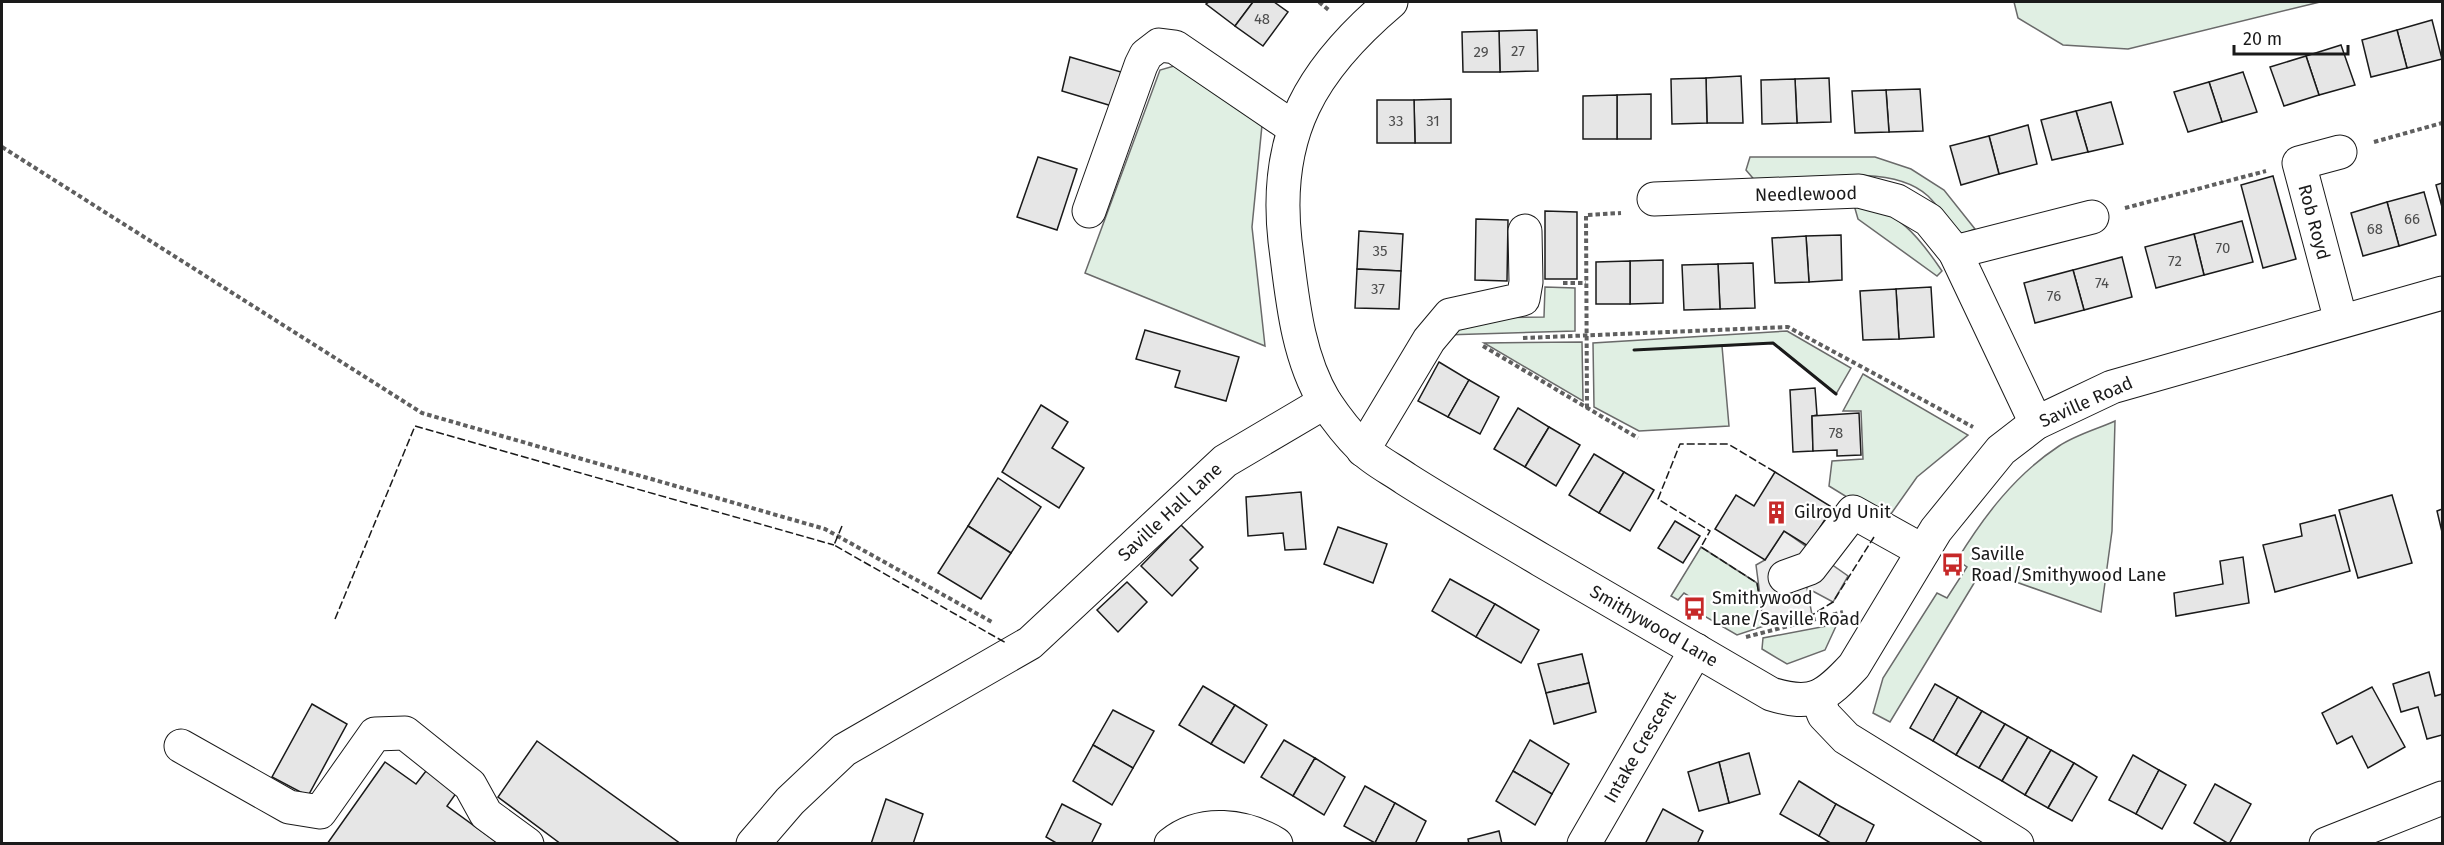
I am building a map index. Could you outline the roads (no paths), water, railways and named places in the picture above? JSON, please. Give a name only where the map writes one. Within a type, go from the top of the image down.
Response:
[{"type":"street","name":"Smithywood Lane","points":[[1391,2],[1355,33],[1328,64],[1308,96],[1286,154],[1283,190],[1284,229],[1298,330],[1310,370],[1326,402],[1363,450],[1449,506],[1771,694],[1797,702],[1817,697]]},
{"type":"street","points":[[1089,211],[1141,65],[1146,55],[1159,45],[1175,46],[1294,128]]},
{"type":"street","name":"Rob Royd","points":[[2340,152],[2299,163],[2341,321]]},
{"type":"street","name":"Needlewood","points":[[1654,199],[1708,183],[1859,191],[1897,201],[1929,220],[1955,252],[2036,423]]},
{"type":"street","points":[[1955,252],[2092,217]]},
{"type":"street","points":[[1363,450],[1429,340],[1450,315],[1523,299],[1526,282],[1525,231]]},
{"type":"street","name":"Saville Road","points":[[1817,697],[1838,683],[1854,666],[1936,530],[2001,450],[2036,423],[2112,387],[2442,293]]},
{"type":"street","name":"Saville Hall Lane","points":[[753,843],[790,801],[844,750],[1030,643],[1225,461],[1326,402]]},
{"type":"street","points":[[1785,577],[1810,568],[1852,512],[1923,551]]},
{"type":"street","name":"Intake Crescent","points":[[1584,843],[1696,650]]},
{"type":"street","points":[[1817,697],[1824,715],[1846,738],[2018,843]]},
{"type":"street","points":[[181,746],[289,807],[320,812],[375,734],[405,733],[470,785],[486,814],[527,843]]},
{"type":"street","points":[[2326,843],[2442,798]]},
{"type":"street","points":[[1171,843],[1182,834],[1222,826],[1257,832],[1276,843]]},
{"type":"place","name":"Gilroyd Unit","points":[[1776,512]]},
{"type":"place","name":"Saville Road/Smithywood Lane","points":[[1953,564]]},
{"type":"place","name":"Smithywood Lane/Saville Road","points":[[1694,608]]}]
